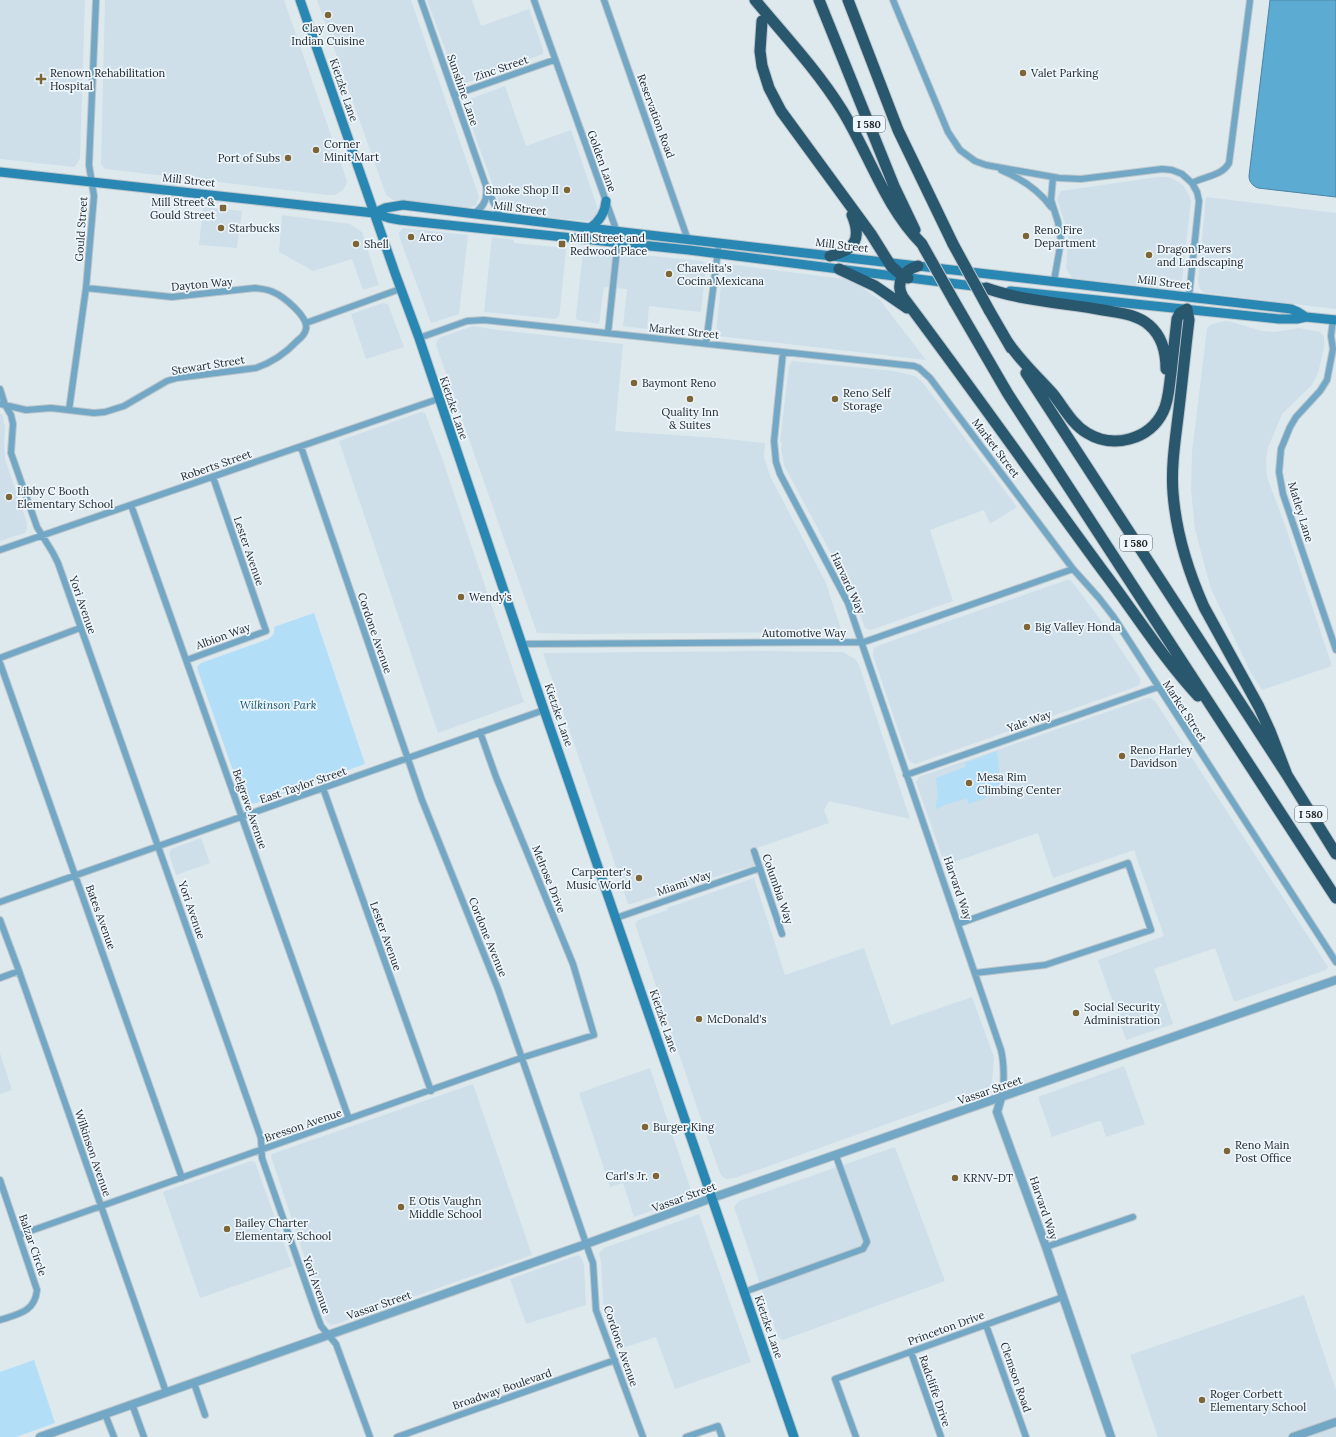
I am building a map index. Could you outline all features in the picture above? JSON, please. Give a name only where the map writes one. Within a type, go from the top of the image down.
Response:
[{"type":"highway","points":[[755,0],[834,97],[865,151],[876,176],[895,210],[911,234],[923,245]]},
{"type":"highway","name":"I 580","points":[[819,0],[894,186],[923,245],[954,301],[1008,394],[1336,898]]},
{"type":"highway","name":"I 580","points":[[848,0],[898,130],[953,244],[989,310],[1048,409],[1287,775],[1336,854]]},
{"type":"highway","points":[[762,21],[760,51],[762,66],[766,81],[774,100],[788,122],[819,162],[848,205],[871,234],[888,262],[904,277]]},
{"type":"highway","points":[[830,256],[848,250],[853,245],[856,238],[856,226],[848,205]]},
{"type":"highway","points":[[918,266],[910,269],[904,277],[900,286],[902,295],[1110,579],[1163,655],[1190,688],[1219,719]]},
{"type":"highway","points":[[839,269],[864,280],[886,293],[910,311],[926,327]]},
{"type":"highway","points":[[986,288],[1015,297],[1100,310],[1132,316],[1143,321],[1157,333],[1163,344],[1166,358],[1168,397]]},
{"type":"highway","points":[[1007,341],[1020,360],[1052,394],[1075,424],[1087,433],[1100,439],[1121,441],[1144,433],[1160,418],[1168,397],[1177,319],[1180,313],[1187,310],[1189,320],[1173,464],[1173,492],[1178,526],[1186,559],[1204,607],[1259,707],[1276,745],[1287,775]]},
{"type":"main road","name":"Kietzke Lane","points":[[300,0],[418,338],[544,710],[794,1437]]},
{"type":"main road","name":"Mill Street","points":[[0,172],[374,212],[400,220],[718,253],[986,288],[1279,319],[1297,320],[1306,317],[1335,320]]},
{"type":"main road","points":[[590,228],[601,218],[605,209],[606,201]]},
{"type":"main road","name":"Mill Street","points":[[374,212],[385,208],[403,205],[617,232],[1291,309],[1306,317]]},
{"type":"main road","points":[[1187,310],[1189,297]]},
{"type":"street","name":"Gould Street","points":[[69,410],[86,288],[94,196],[89,165],[96,0]]},
{"type":"street","name":"Sunshine Lane","points":[[421,0],[486,186],[498,212],[503,218]]},
{"type":"street","name":"Golden Lane","points":[[534,0],[554,60],[617,232],[608,333]]},
{"type":"street","name":"Reservation Road","points":[[604,0],[688,240]]},
{"type":"street","points":[[893,0],[914,54],[951,138],[965,155],[975,161],[1014,176],[1033,189],[1045,199],[1056,216]]},
{"type":"street","points":[[1192,183],[1204,177],[1220,173],[1225,169],[1229,162],[1250,0]]},
{"type":"street","name":"Zinc Street","points":[[454,95],[554,60]]},
{"type":"street","points":[[986,165],[1053,177],[1081,179],[1167,169],[1182,174],[1192,183],[1197,192],[1199,206],[1189,297]]},
{"type":"street","points":[[1053,177],[1051,200],[1060,228],[1061,241],[1054,281]]},
{"type":"street","points":[[473,214],[484,203],[486,186]]},
{"type":"street","points":[[706,344],[719,243]]},
{"type":"street","name":"Dayton Way","points":[[86,288],[172,298],[255,288],[264,289],[276,293],[286,300],[304,318],[306,323]]},
{"type":"street","points":[[306,323],[400,289]]},
{"type":"street","name":"Market Street","points":[[418,338],[478,320],[914,366],[925,372],[1073,569],[1099,598],[1112,616],[1336,962]]},
{"type":"street","name":"Matley Lane","points":[[1335,320],[1331,336],[1335,347],[1327,380],[1314,400],[1296,417],[1285,437],[1279,460],[1279,472],[1283,494],[1336,650]]},
{"type":"street","name":"Stewart Street","points":[[3,405],[26,410],[51,408],[94,413],[105,412],[124,406],[177,378],[256,368],[276,360],[290,349],[305,333],[307,328],[306,323]]},
{"type":"street","name":"Harvard Way","points":[[783,352],[774,441],[776,462],[780,474],[848,603],[862,642],[1002,1056],[1004,1087],[997,1112],[1046,1247],[1111,1437]]},
{"type":"street","name":"Yori Avenue","points":[[0,389],[3,405],[11,415],[13,424],[12,453],[37,527],[58,563],[261,1138],[262,1158],[315,1310],[321,1326],[338,1346],[370,1437]]},
{"type":"street","name":"Roberts Street","points":[[0,550],[438,400]]},
{"type":"street","name":"Cordone Avenue","points":[[301,447],[422,800],[498,989],[593,1263],[596,1310],[643,1437]]},
{"type":"street","name":"Lester Avenue","points":[[213,477],[266,631]]},
{"type":"street","name":"Belgrave Avenue","points":[[131,505],[349,1119]]},
{"type":"street","name":"Automotive Way","points":[[522,644],[862,642],[1073,569]]},
{"type":"street","points":[[0,658],[80,628]]},
{"type":"street","name":"Albion Way","points":[[187,660],[266,631]]},
{"type":"street","name":"Bates Avenue","points":[[0,663],[182,1178]]},
{"type":"street","name":"Yale Way","points":[[906,775],[1158,687]]},
{"type":"street","name":"East Taylor Street","points":[[0,902],[544,710]]},
{"type":"street","name":"Melrose Drive","points":[[480,732],[496,777],[573,964],[594,1035]]},
{"type":"street","name":"Lester Avenue","points":[[323,788],[431,1090]]},
{"type":"street","name":"Columbia Way","points":[[754,851],[782,934]]},
{"type":"street","points":[[958,924],[1128,863],[1151,930],[1045,965],[975,973]]},
{"type":"street","name":"Miami Way","points":[[616,918],[760,868]]},
{"type":"street","name":"Wilkinson Avenue","points":[[0,920],[166,1392]]},
{"type":"street","points":[[0,978],[19,971]]},
{"type":"street","name":"Vassar Street","points":[[40,1437],[712,1198],[836,1156],[1336,980]]},
{"type":"street","name":"Bresson Avenue","points":[[19,1235],[521,1058],[594,1035]]},
{"type":"street","points":[[744,1292],[864,1249],[867,1242],[836,1156]]},
{"type":"street","name":"Balzar Circle","points":[[0,1180],[38,1290],[37,1296],[31,1307],[26,1311],[0,1320]]},
{"type":"street","points":[[1046,1247],[1133,1216]]},
{"type":"street","name":"Princeton Drive","points":[[856,1437],[835,1379],[1063,1298]]},
{"type":"street","name":"Clemson Road","points":[[986,1325],[1026,1437]]},
{"type":"street","name":"Radcliffe Drive","points":[[911,1352],[941,1437]]},
{"type":"street","name":"Broadway Boulevard","points":[[396,1437],[614,1360]]},
{"type":"street","points":[[194,1383],[205,1415]]},
{"type":"street","points":[[132,1404],[144,1437]]},
{"type":"street","points":[[105,1414],[114,1437]]},
{"type":"street","points":[[1293,1437],[1336,1422]]},
{"type":"street","points":[[686,1437],[718,1426],[722,1437]]},
{"type":"shaded area","name":"Renown Rehabilitation Hospital","points":[[0,0],[85,0],[80,158],[74,167],[0,159]]},
{"type":"shaded area","points":[[105,0],[284,0],[347,181],[343,190],[335,195],[328,195],[105,169],[101,164]]},
{"type":"shaded area","points":[[317,0],[411,0],[478,194],[479,198],[475,206],[466,208],[393,200],[386,195]]},
{"type":"shaded area","points":[[427,0],[472,0],[481,26],[529,9],[543,49],[543,54],[463,84],[458,84]]},
{"type":"shaded area","points":[[1270,0],[1336,0],[1336,197],[1258,188],[1253,185],[1250,180],[1249,176]]},
{"type":"shaded area","points":[[505,86],[526,146],[571,130],[597,206],[598,212],[594,219],[587,221],[508,213],[501,208],[464,105],[467,100]]},
{"type":"shaded area","points":[[1158,177],[1168,177],[1183,185],[1191,201],[1181,289],[1072,278],[1066,268],[1068,242],[1066,226],[1057,199],[1061,191]]},
{"type":"shaded area","points":[[1206,197],[1336,213],[1336,309],[1206,293],[1202,291],[1198,282]]},
{"type":"shaded area","points":[[203,207],[242,211],[237,248],[199,245]]},
{"type":"shaded area","points":[[282,215],[350,224],[362,232],[379,285],[363,290],[352,259],[313,271],[279,252]]},
{"type":"shaded area","points":[[403,228],[468,235],[459,314],[431,323],[400,239],[399,233]]},
{"type":"shaded area","points":[[492,237],[514,240],[514,243],[565,248],[560,310],[557,318],[484,312]]},
{"type":"shaded area","points":[[590,248],[631,254],[703,261],[706,264],[706,268],[701,312],[649,306],[647,329],[623,326],[627,289],[604,287],[599,324],[577,320],[576,316],[583,252]]},
{"type":"shaded area","points":[[727,264],[844,279],[858,285],[880,300],[926,360],[718,336],[716,333],[723,267]]},
{"type":"shaded area","points":[[383,303],[388,304],[404,347],[366,359],[351,314]]},
{"type":"shaded area","points":[[1226,321],[1262,331],[1275,332],[1299,328],[1320,332],[1324,336],[1324,348],[1318,373],[1311,386],[1282,414],[1268,448],[1266,461],[1267,477],[1286,528],[1332,666],[1262,690],[1250,671],[1211,589],[1195,530],[1191,490],[1192,452],[1207,328],[1212,324]]},
{"type":"shaded area","points":[[473,326],[623,344],[615,431],[765,443],[764,457],[771,478],[826,583],[842,632],[537,633],[436,345],[437,341],[441,337]]},
{"type":"shaded area","points":[[792,361],[894,371],[915,376],[930,392],[1017,507],[990,524],[984,510],[930,530],[953,601],[871,630],[865,628],[852,593],[784,465],[781,448],[782,442],[780,442],[789,366]]},
{"type":"shaded area","points":[[421,412],[425,413],[442,458],[524,702],[438,733],[339,441]]},
{"type":"shaded area","name":"Libby C Booth Elementary School","points":[[0,414],[2,414],[5,428],[5,459],[27,523],[27,529],[25,533],[0,541]]},
{"type":"shaded area","points":[[1070,580],[1073,583],[1103,623],[1140,678],[1140,684],[1138,686],[916,764],[911,762],[908,759],[873,655],[874,648]]},
{"type":"shaded area","points":[[764,651],[843,652],[855,659],[859,665],[910,819],[829,801],[824,810],[829,823],[751,850],[756,865],[628,904],[543,653]]},
{"type":"shaded area","points":[[1147,698],[1151,698],[1155,701],[1328,967],[1326,970],[1234,1002],[1215,948],[1154,969],[1173,1024],[1126,1040],[1098,960],[1164,936],[1134,850],[1053,878],[1038,833],[945,865],[916,782],[919,777]]},
{"type":"shaded area","points":[[201,838],[210,863],[176,875],[169,854],[171,849]]},
{"type":"shaded area","points":[[754,878],[785,975],[864,948],[891,1025],[972,997],[994,1057],[992,1082],[988,1088],[735,1178],[726,1179],[722,1176],[705,1131],[635,924],[638,920],[668,910],[667,908]]},
{"type":"shaded area","points":[[0,1053],[12,1090],[0,1094]]},
{"type":"shaded area","points":[[1124,1066],[1145,1124],[1106,1137],[1101,1121],[1098,1121],[1052,1137],[1038,1097]]},
{"type":"shaded area","points":[[650,1068],[693,1196],[634,1217],[623,1183],[610,1187],[579,1093]]},
{"type":"shaded area","name":"E Otis Vaughn Middle School","points":[[473,1084],[532,1255],[336,1324],[329,1324],[325,1319],[271,1156],[272,1154]]},
{"type":"shaded area","points":[[895,1147],[945,1281],[783,1340],[778,1337],[734,1207],[739,1201]]},
{"type":"shaded area","name":"Bailey Charter Elementary School","points":[[251,1161],[255,1162],[292,1266],[200,1298],[163,1192]]},
{"type":"shaded area","points":[[699,1214],[751,1362],[675,1389],[656,1337],[620,1349],[603,1302],[601,1261],[599,1253],[604,1248]]},
{"type":"shaded area","points":[[578,1255],[581,1257],[584,1264],[586,1305],[526,1324],[510,1279]]},
{"type":"shaded area","points":[[1304,1295],[1336,1390],[1336,1421],[1289,1437],[1158,1437],[1130,1355]]},
{"type":"shaded area","points":[[1336,1427],[1336,1437],[1309,1437]]},
{"type":"green space","name":"Wilkinson Park","points":[[314,613],[365,764],[256,803],[246,803],[243,799],[197,667],[201,663],[266,640],[273,635],[274,627]]},
{"type":"green space","name":"Mesa Rim Climbing Center","points":[[997,751],[1001,789],[986,794],[986,798],[968,804],[967,798],[942,806],[935,810],[938,795],[936,778],[965,767],[965,763]]},
{"type":"green space","points":[[34,1360],[55,1423],[16,1437],[0,1437],[0,1372]]},
{"type":"place","name":"Clay Oven Indian Cuisine","points":[[328,15]]},
{"type":"place","name":"Valet Parking","points":[[1023,73]]},
{"type":"place","name":"Renown Rehabilitation Hospital","points":[[41,79]]},
{"type":"place","name":"Corner Minit Mart","points":[[316,150]]},
{"type":"place","name":"Port of Subs","points":[[288,158]]},
{"type":"place","name":"Smoke Shop II","points":[[567,190]]},
{"type":"place","name":"Mill Street & Gould Street","points":[[223,208]]},
{"type":"place","name":"Starbucks","points":[[221,228]]},
{"type":"place","name":"Reno Fire Department","points":[[1026,236]]},
{"type":"place","name":"Arco","points":[[411,237]]},
{"type":"place","name":"Shell","points":[[356,244]]},
{"type":"place","name":"Mill Street and Redwood Place","points":[[562,244]]},
{"type":"place","name":"Dragon Pavers and Landscaping","points":[[1149,255]]},
{"type":"place","name":"Chavelita's Cocina Mexicana","points":[[669,274]]},
{"type":"place","name":"Baymont Reno","points":[[634,383]]},
{"type":"place","name":"Quality Inn & Suites","points":[[690,399]]},
{"type":"place","name":"Reno Self Storage","points":[[835,399]]},
{"type":"place","name":"Libby C Booth Elementary School","points":[[9,497]]},
{"type":"place","name":"Wendy's","points":[[461,597]]},
{"type":"place","name":"Big Valley Honda","points":[[1027,627]]},
{"type":"place","name":"Reno Harley Davidson","points":[[1122,756]]},
{"type":"place","name":"Mesa Rim Climbing Center","points":[[969,783]]},
{"type":"place","name":"Carpenter's Music World","points":[[639,878]]},
{"type":"place","name":"Social Security Administration","points":[[1076,1013]]},
{"type":"place","name":"McDonald's","points":[[699,1019]]},
{"type":"place","name":"Burger King","points":[[645,1127]]},
{"type":"place","name":"Reno Main Post Office","points":[[1227,1151]]},
{"type":"place","name":"Carl's Jr.","points":[[656,1176]]},
{"type":"place","name":"KRNV-DT","points":[[955,1178]]},
{"type":"place","name":"E Otis Vaughn Middle School","points":[[401,1207]]},
{"type":"place","name":"Bailey Charter Elementary School","points":[[227,1229]]},
{"type":"place","name":"Roger Corbett Elementary School","points":[[1202,1400]]}]
